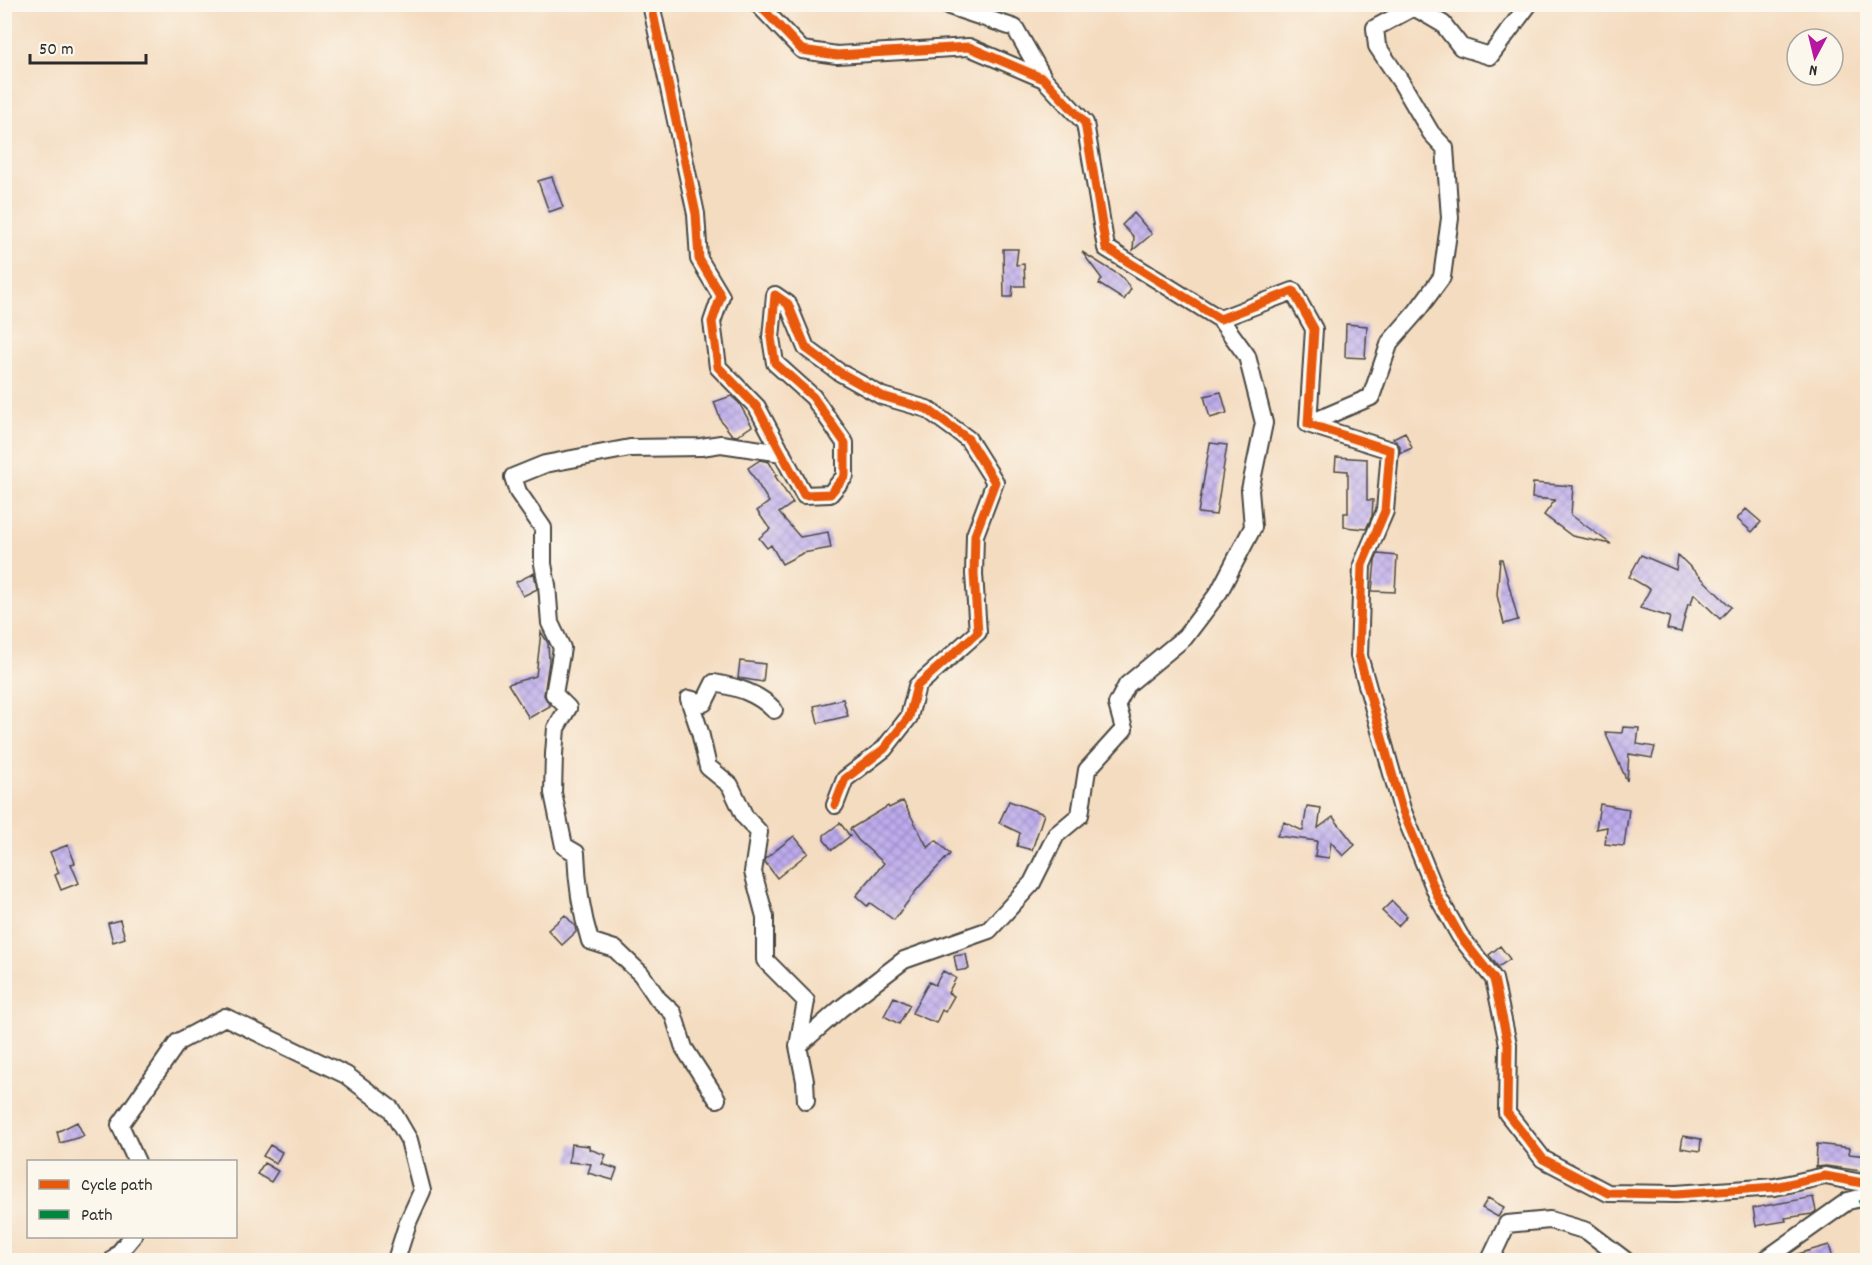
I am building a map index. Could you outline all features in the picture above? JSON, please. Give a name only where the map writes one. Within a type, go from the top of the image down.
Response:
[{"type":"street","points":[[651,4],[696,214],[699,259],[721,296],[712,322],[718,367],[757,407],[804,495],[830,494],[845,476],[845,442],[813,397],[775,363],[771,338],[775,295],[788,304],[806,348],[839,372],[882,396],[927,409],[968,439],[994,482],[975,535],[974,574],[978,632],[917,686],[909,717],[884,749],[845,779],[835,805]]},
{"type":"street","points":[[758,4],[801,50],[837,55],[969,47],[1044,79]]},
{"type":"street","points":[[798,1046],[904,960],[989,930],[1025,891],[1032,883],[1056,835],[1080,815],[1088,770],[1124,729],[1118,704],[1127,685],[1185,637],[1219,592],[1253,527],[1250,490],[1264,423],[1247,357],[1220,319],[1106,248],[1085,123],[1044,79],[1015,28],[943,4]]},
{"type":"street","points":[[1308,424],[1371,397],[1390,342],[1442,277],[1450,218],[1444,148],[1431,133],[1377,46],[1376,28],[1414,7],[1443,24],[1461,47],[1490,56],[1529,4]]},
{"type":"street","points":[[1220,319],[1293,291],[1314,329],[1308,424]]},
{"type":"street","points":[[1308,424],[1390,450],[1385,511],[1362,565],[1359,656],[1402,809],[1438,897],[1460,936],[1494,979],[1508,1044],[1507,1113],[1543,1159],[1608,1193],[1676,1194],[1775,1187],[1826,1176],[1868,1184]]},
{"type":"street","points":[[717,1099],[684,1048],[673,1013],[658,999],[641,974],[615,949],[590,941],[582,916],[576,853],[564,846],[554,793],[556,728],[568,708],[554,694],[562,648],[550,623],[548,585],[543,564],[543,528],[518,492],[513,477],[545,464],[630,448],[701,447],[721,444],[782,453]]},
{"type":"street","points":[[774,710],[764,699],[735,687],[714,683],[704,703],[689,699],[708,767],[730,785],[745,817],[759,832],[753,872],[765,917],[765,960],[806,1001],[798,1046],[805,1081],[806,1101]]},
{"type":"street","points":[[136,1160],[120,1125],[178,1042],[225,1017],[346,1075],[392,1108],[409,1140],[422,1191],[408,1222],[396,1260]]},
{"type":"street","points":[[1765,1260],[1848,1201],[1868,1196]]},
{"type":"street","points":[[1490,1260],[1507,1224],[1550,1220],[1587,1231],[1625,1260]]},
{"type":"street","points":[[113,1260],[131,1238]]},
{"type":"building","points":[[552,177],[563,207],[549,212],[538,181]]},
{"type":"building","points":[[1134,213],[1152,234],[1133,250],[1134,237],[1122,225]]},
{"type":"building","points":[[1003,249],[1018,249],[1016,265],[1024,264],[1025,286],[1013,286],[1012,297],[1004,297]]},
{"type":"building","points":[[1082,252],[1121,276],[1131,289],[1124,300],[1099,284],[1102,279]]},
{"type":"building","points":[[1346,324],[1367,326],[1365,358],[1345,357]]},
{"type":"building","points":[[1221,392],[1227,413],[1210,418],[1204,396]]},
{"type":"building","points":[[731,396],[739,403],[752,426],[737,436],[732,435],[721,421],[714,402]]},
{"type":"building","points":[[1405,432],[1412,448],[1400,453],[1400,446],[1393,438]]},
{"type":"building","points":[[1210,443],[1227,445],[1216,515],[1198,513]]},
{"type":"building","points":[[1336,457],[1367,459],[1367,500],[1373,500],[1372,516],[1366,529],[1344,527],[1344,513],[1348,513],[1348,471],[1335,470]]},
{"type":"building","points":[[760,460],[769,462],[777,475],[775,476],[793,503],[779,513],[800,537],[828,532],[831,548],[803,553],[782,564],[771,545],[767,548],[759,538],[770,529],[757,511],[769,502],[748,468]]},
{"type":"building","points":[[1533,483],[1573,486],[1571,515],[1611,544],[1572,536],[1544,515],[1555,500],[1532,498]]},
{"type":"building","points":[[1746,509],[1761,522],[1752,532],[1737,519]]},
{"type":"building","points":[[1378,554],[1397,556],[1395,592],[1372,591],[1375,561]]},
{"type":"building","points":[[1641,555],[1676,570],[1678,555],[1731,607],[1720,619],[1694,594],[1691,604],[1688,604],[1681,632],[1667,629],[1670,617],[1640,608],[1650,589],[1629,577]]},
{"type":"building","points":[[1500,559],[1502,559],[1518,620],[1504,624],[1497,595]]},
{"type":"building","points":[[534,573],[537,589],[523,596],[516,582]]},
{"type":"building","points":[[541,632],[548,643],[549,661],[544,695],[550,706],[529,718],[508,684],[536,676]]},
{"type":"building","points":[[740,661],[765,664],[763,682],[738,678]]},
{"type":"building","points":[[843,699],[848,716],[818,723],[814,706]]},
{"type":"building","points":[[1623,727],[1639,728],[1637,744],[1655,747],[1652,758],[1629,754],[1627,781],[1605,732],[1622,733]]},
{"type":"building","points":[[903,801],[928,848],[936,840],[950,854],[919,887],[894,920],[870,903],[867,906],[856,896],[884,863],[858,840],[850,829],[888,806],[889,808]]},
{"type":"building","points":[[1009,801],[1044,814],[1032,850],[1017,846],[1020,833],[999,823]]},
{"type":"building","points":[[1600,804],[1629,809],[1624,846],[1605,844],[1607,827],[1596,829]]},
{"type":"building","points":[[1307,806],[1321,808],[1318,828],[1333,817],[1355,845],[1343,856],[1331,842],[1329,858],[1315,856],[1317,841],[1277,836],[1284,822],[1303,831]]},
{"type":"building","points":[[840,823],[850,836],[832,850],[824,840],[824,835]]},
{"type":"building","points":[[794,836],[808,853],[777,878],[765,862],[766,858]]},
{"type":"building","points":[[68,845],[75,863],[71,864],[79,883],[61,890],[55,875],[59,873],[50,852]]},
{"type":"building","points":[[1392,901],[1407,916],[1398,926],[1382,911]]},
{"type":"building","points":[[565,915],[575,926],[576,932],[562,945],[548,930]]},
{"type":"building","points":[[120,920],[125,938],[113,942],[108,923]]},
{"type":"building","points":[[1500,946],[1510,959],[1498,967],[1489,955]]},
{"type":"building","points":[[966,954],[969,969],[957,971],[954,956]]},
{"type":"building","points":[[943,971],[956,978],[948,993],[954,996],[945,1012],[942,1010],[936,1023],[912,1013],[929,982],[935,985]]},
{"type":"building","points":[[894,997],[910,1005],[899,1024],[884,1016]]},
{"type":"building","points":[[77,1122],[84,1136],[60,1143],[57,1132]]},
{"type":"building","points":[[1683,1136],[1701,1139],[1700,1151],[1681,1148]]},
{"type":"building","points":[[571,1144],[589,1146],[589,1149],[606,1155],[602,1164],[617,1169],[613,1180],[588,1173],[591,1164],[569,1162]]},
{"type":"building","points":[[1817,1144],[1850,1148],[1849,1154],[1868,1156],[1868,1172],[1826,1166],[1816,1167]]},
{"type":"building","points":[[270,1145],[282,1152],[276,1164],[263,1156]]},
{"type":"building","points":[[264,1163],[278,1171],[271,1182],[257,1174]]},
{"type":"building","points":[[1813,1197],[1816,1211],[1812,1214],[1756,1226],[1753,1208]]},
{"type":"building","points":[[1488,1198],[1504,1207],[1498,1217],[1482,1208]]},
{"type":"building","points":[[1829,1245],[1833,1258],[1787,1260],[1787,1257]]},
{"type":"marked path","points":[[1861,1199],[1868,1213]]},
{"type":"cycle path","points":[[651,4],[696,214],[699,259],[721,296],[712,322],[718,367],[757,407],[804,495],[830,494],[845,476],[845,443],[813,397],[775,363],[771,338],[775,295],[788,304],[806,348],[839,372],[882,396],[927,409],[968,439],[995,482],[975,535],[974,574],[978,632],[917,686],[909,717],[884,749],[845,779],[835,805]]},
{"type":"cycle path","points":[[758,4],[802,50],[837,55],[969,47],[1044,79],[1085,123],[1106,248],[1220,319],[1293,291],[1314,329],[1308,424],[1390,450],[1385,511],[1362,565],[1359,656],[1402,809],[1438,897],[1460,936],[1494,979],[1508,1044],[1507,1113],[1543,1159],[1608,1193],[1676,1194],[1775,1187],[1825,1176],[1868,1184]]}]
